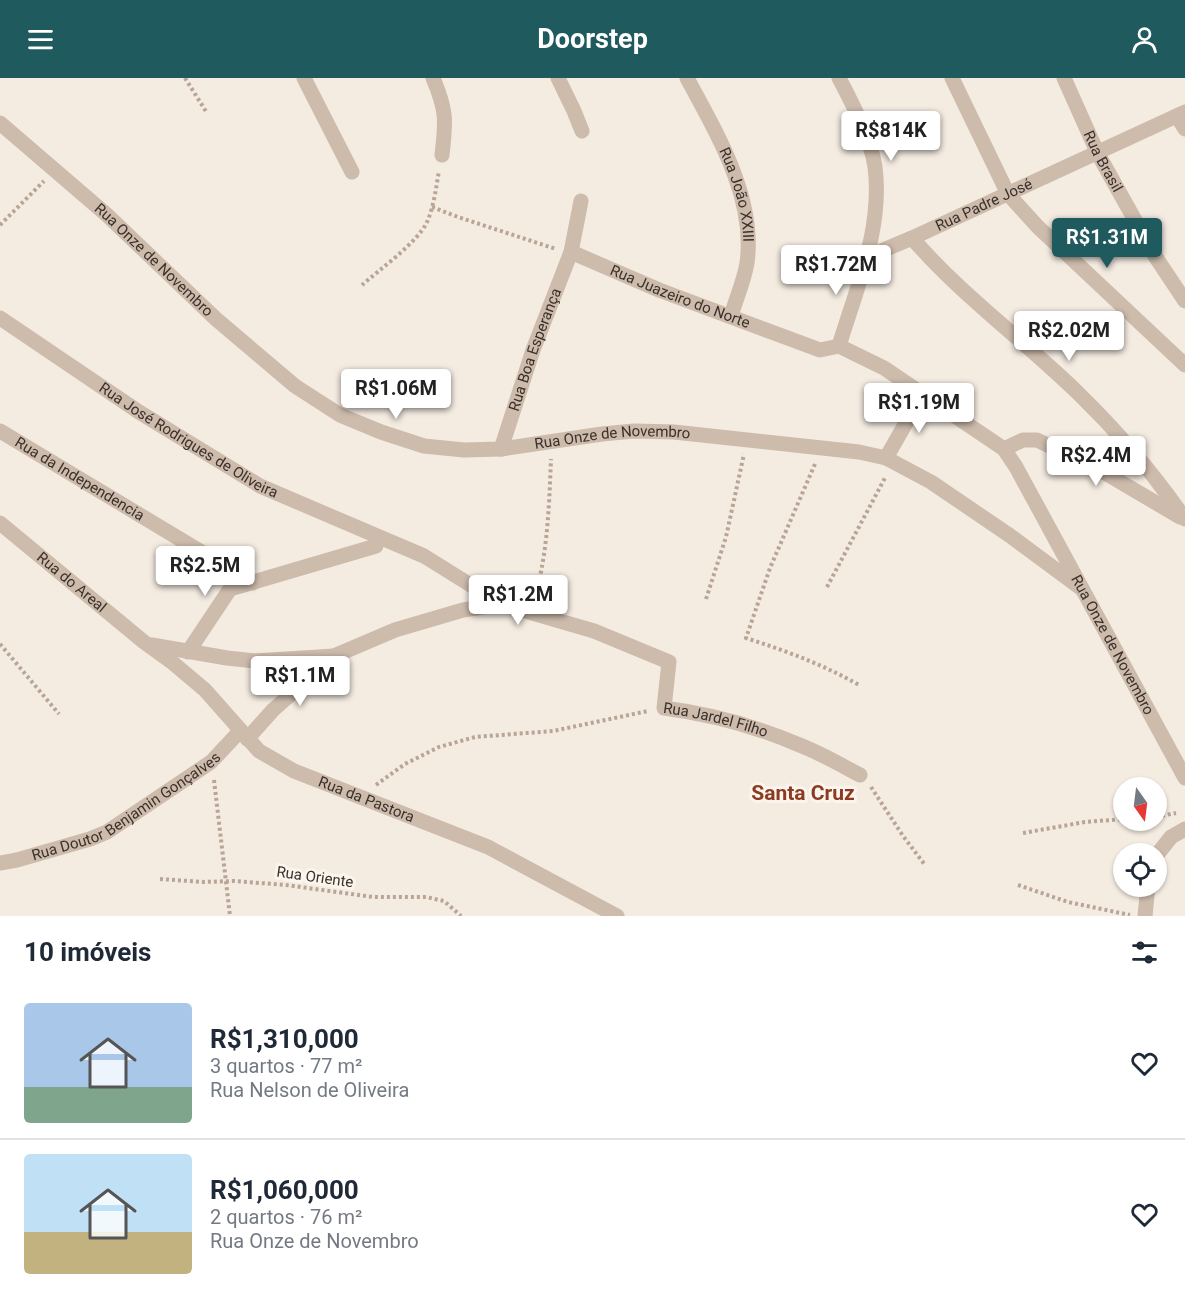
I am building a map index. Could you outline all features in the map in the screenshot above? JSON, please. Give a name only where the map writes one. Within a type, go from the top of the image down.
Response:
[{"type":"street","points":[[304,78],[352,172]]},
{"type":"street","points":[[433,78],[443,103],[445,125],[442,156]]},
{"type":"street","points":[[558,78],[582,131]]},
{"type":"street","name":"Rua João XXIII","points":[[687,78],[717,134],[731,167],[746,219],[747,265],[731,316]]},
{"type":"street","points":[[839,346],[867,257],[873,227],[875,167],[869,144],[840,78]]},
{"type":"street","points":[[952,78],[1008,194],[1038,227],[1185,365]]},
{"type":"street","name":"Rua Brasil","points":[[1064,78],[1098,153],[1155,256],[1185,301]]},
{"type":"street","name":"Rua Padre José","points":[[867,257],[1098,153],[1182,119]]},
{"type":"street","name":"Rua Onze de Novembro","points":[[0,123],[107,215],[216,319],[295,386],[340,415],[381,432],[424,446],[464,450],[501,449],[634,431],[674,432],[860,452],[890,460],[931,482],[1009,535],[1082,589],[1185,778]]},
{"type":"street","name":"Rua Boa Esperança","points":[[501,449],[533,350],[571,252],[581,201]]},
{"type":"street","points":[[912,238],[957,286],[1079,393],[1143,463],[1185,520]]},
{"type":"street","name":"Rua Juazeiro do Norte","points":[[571,252],[659,290],[820,350],[839,346],[884,368],[923,393],[1004,449],[1016,466],[1082,589]]},
{"type":"street","name":"Rua José Rodrigues de Oliveira","points":[[0,318],[139,412],[250,480],[383,544]]},
{"type":"street","points":[[890,460],[923,393]]},
{"type":"street","name":"Rua da Independencia","points":[[0,431],[253,583]]},
{"type":"street","points":[[1004,449],[1023,440],[1037,440],[1107,474],[1185,520]]},
{"type":"street","name":"Rua do Areal","points":[[0,523],[144,642]]},
{"type":"street","points":[[188,652],[230,590],[383,544]]},
{"type":"street","name":"Rua Jardel Filho","points":[[383,544],[424,556],[501,604],[594,632],[669,662],[663,708],[700,712],[742,725],[802,746],[860,775]]},
{"type":"street","points":[[244,735],[334,656],[396,630],[463,610],[501,604]]},
{"type":"street","points":[[144,642],[188,652],[255,661],[334,656]]},
{"type":"street","name":"Rua da Pastora","points":[[144,642],[204,690],[259,751],[294,771],[488,847],[617,916]]},
{"type":"street","name":"Rua Doutor Benjamin Gonçalves","points":[[0,863],[90,839],[107,832],[211,762],[244,735]]},
{"type":"street","points":[[1166,843],[1171,837],[1185,829]]},
{"type":"street","points":[[1145,916],[1147,897]]},
{"type":"path","points":[[185,78],[207,113]]},
{"type":"path","points":[[362,285],[413,239],[426,224],[442,156]]},
{"type":"path","points":[[0,225],[55,170]]},
{"type":"path","points":[[432,206],[469,221],[560,251],[571,252]]},
{"type":"path","points":[[706,599],[726,537],[747,439]]},
{"type":"path","points":[[531,612],[544,565],[549,525],[551,442]]},
{"type":"path","points":[[823,447],[770,568],[746,638],[804,657],[859,685]]},
{"type":"path","points":[[827,587],[890,460]]},
{"type":"path","points":[[0,644],[59,714]]},
{"type":"path","points":[[360,796],[405,764],[439,747],[475,737],[554,731],[663,708]]},
{"type":"path","points":[[211,762],[218,800],[230,916]]},
{"type":"path","points":[[860,775],[874,790],[925,866]]},
{"type":"path","points":[[1167,815],[1179,812]]},
{"type":"path","points":[[1023,833],[1085,822],[1113,820]]},
{"type":"path","name":"Rua Oriente","points":[[160,879],[286,885],[373,897],[426,897],[444,901],[461,916]]},
{"type":"path","points":[[1018,885],[1068,902],[1134,916]]},
{"type":"district","name":"Santa Cruz","points":[[803,793]]}]
